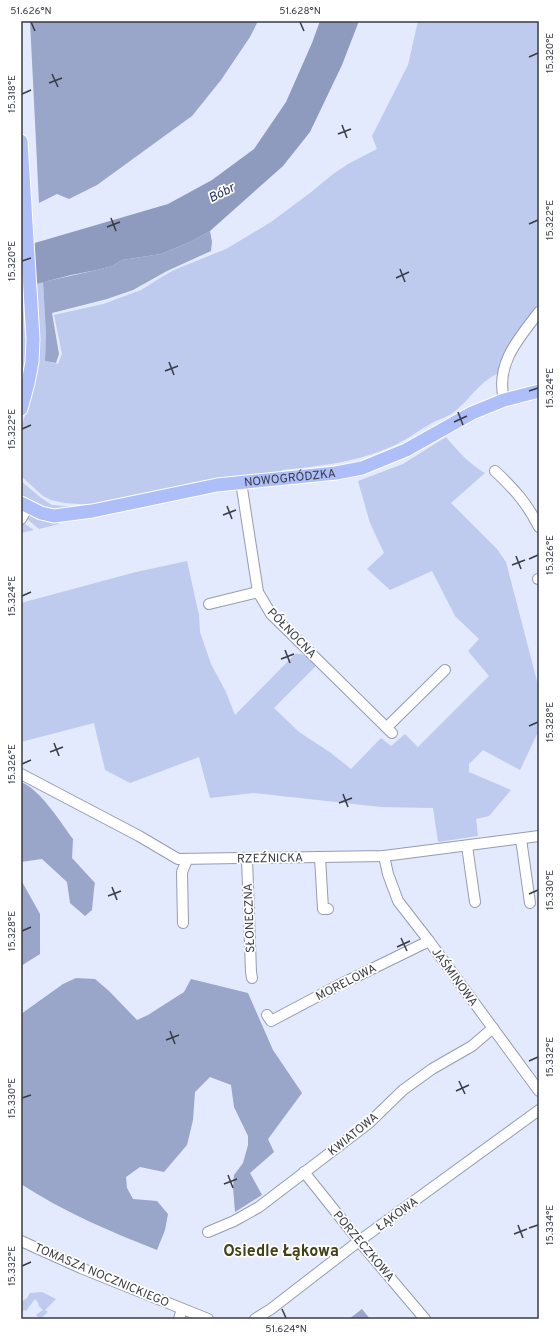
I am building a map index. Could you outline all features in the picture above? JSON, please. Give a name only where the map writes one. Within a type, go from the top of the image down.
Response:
[{"type":"main road","points":[[21,141],[33,339],[32,362],[21,409]]},
{"type":"main road","name":"NOWOGRÓDZKA","points":[[24,505],[41,513],[54,516],[92,511],[192,490],[241,482],[336,473],[362,468],[406,450],[472,413],[504,400],[539,391]]},
{"type":"street","points":[[504,400],[502,392],[502,377],[506,360],[513,346],[539,312]]},
{"type":"street","points":[[495,471],[516,491],[539,527]]},
{"type":"street","name":"PÓŁNOCNA","points":[[241,482],[258,592],[271,614],[390,730],[445,670]]},
{"type":"street","name":"NOWOGRÓDZKA","points":[[21,519],[24,505]]},
{"type":"street","points":[[209,604],[258,592]]},
{"type":"street","name":"RZEŹNICKA","points":[[21,774],[139,836],[178,859],[384,856],[539,836]]},
{"type":"street","points":[[521,839],[530,902]]},
{"type":"street","points":[[467,846],[475,902]]},
{"type":"street","name":"JAŚMINOWA","points":[[384,856],[392,888],[398,901],[539,1091]]},
{"type":"street","points":[[320,857],[323,909],[328,909]]},
{"type":"street","name":"SŁONECZNA","points":[[247,859],[252,978]]},
{"type":"street","points":[[183,923],[182,872],[187,860]]},
{"type":"street","name":"MORELOWA","points":[[267,1015],[271,1021],[338,985],[429,941]]},
{"type":"street","name":"KWIATOWA","points":[[208,1232],[234,1221],[259,1206],[369,1123],[403,1090],[432,1069],[472,1046],[493,1028]]},
{"type":"street","name":"ŁĄKOWA","points":[[255,1319],[271,1309],[359,1241],[539,1110]]},
{"type":"street","name":"PORZECZKOWA","points":[[304,1172],[359,1241],[425,1319]]},
{"type":"street","name":"TOMASZA NOCZNICKIEGO","points":[[21,1241],[81,1268],[208,1319]]},
{"type":"street","name":"TOMASZA NOCZNICKIEGO","points":[[179,1319],[182,1309]]},
{"type":"shaded area","points":[[30,21],[258,21],[250,37],[221,80],[192,116],[97,185],[69,199],[57,194],[39,203]]},
{"type":"shaded area","points":[[418,21],[539,21],[539,316],[503,372],[482,384],[452,414],[432,423],[395,445],[368,456],[325,465],[282,470],[282,472],[95,505],[64,503],[51,500],[43,496],[21,476],[21,428],[33,391],[37,367],[38,337],[40,337],[37,284],[43,282],[46,334],[45,361],[58,364],[62,354],[54,315],[103,304],[141,290],[174,270],[226,249],[271,222],[348,164],[377,149],[372,136],[408,65]]},
{"type":"shaded area","points":[[210,231],[212,242],[211,251],[167,271],[133,290],[107,299],[52,313],[59,354],[56,363],[45,361],[46,334],[43,282],[112,266],[122,260],[161,254],[192,241]]},
{"type":"shaded area","points":[[22,287],[25,337],[27,338],[26,360],[21,384],[21,288]]},
{"type":"shaded area","points":[[446,437],[459,452],[485,473],[451,503],[497,549],[506,562],[539,684],[539,730],[520,770],[483,750],[469,764],[469,772],[511,790],[489,816],[476,819],[478,836],[438,842],[433,808],[381,807],[253,793],[210,798],[199,757],[130,783],[105,770],[94,723],[21,742],[21,603],[136,572],[187,561],[199,615],[200,632],[211,664],[226,692],[235,715],[295,654],[302,654],[316,666],[274,708],[299,732],[331,753],[351,769],[381,738],[391,746],[405,734],[418,747],[489,676],[468,651],[479,639],[455,616],[432,571],[390,590],[367,569],[384,553],[370,523],[358,481],[403,464]]},
{"type":"shaded area","points":[[21,481],[52,505],[76,507],[52,510],[30,502],[21,496]]},
{"type":"shaded area","points":[[31,516],[43,519],[58,520],[59,524],[39,529],[27,519]]},
{"type":"shaded area","points":[[23,524],[34,530],[21,533],[21,526]]},
{"type":"shaded area","points":[[21,782],[36,792],[43,799],[73,839],[72,858],[95,883],[92,910],[85,916],[70,903],[67,882],[42,859],[21,862]]},
{"type":"shaded area","points":[[21,880],[40,914],[40,954],[21,966]]},
{"type":"shaded area","points":[[76,978],[95,979],[137,1020],[148,1015],[184,992],[191,979],[248,993],[273,1050],[302,1093],[268,1139],[274,1152],[250,1173],[262,1195],[235,1212],[233,1187],[234,1175],[243,1163],[248,1145],[248,1136],[234,1107],[231,1085],[210,1077],[195,1092],[193,1120],[187,1145],[164,1172],[140,1167],[126,1177],[127,1188],[133,1199],[157,1201],[168,1214],[165,1230],[157,1250],[87,1220],[53,1203],[21,1184],[21,1014],[63,984]]},
{"type":"shaded area","points":[[42,1292],[56,1299],[45,1310],[48,1312],[40,1319],[36,1315],[43,1310],[35,1299],[26,1311],[24,1310],[21,1313],[21,1302],[27,1298],[30,1293]]},
{"type":"shaded area","points":[[362,1309],[370,1319],[349,1319]]},
{"type":"water","name":"Bóbr","points":[[320,21],[359,21],[342,65],[310,132],[283,166],[210,231],[192,241],[161,254],[122,260],[112,266],[21,288],[21,247],[168,204],[212,180],[254,149],[286,102]]},
{"type":"district","name":"Osiedle Łąkowa","points":[[281,1250]]}]
